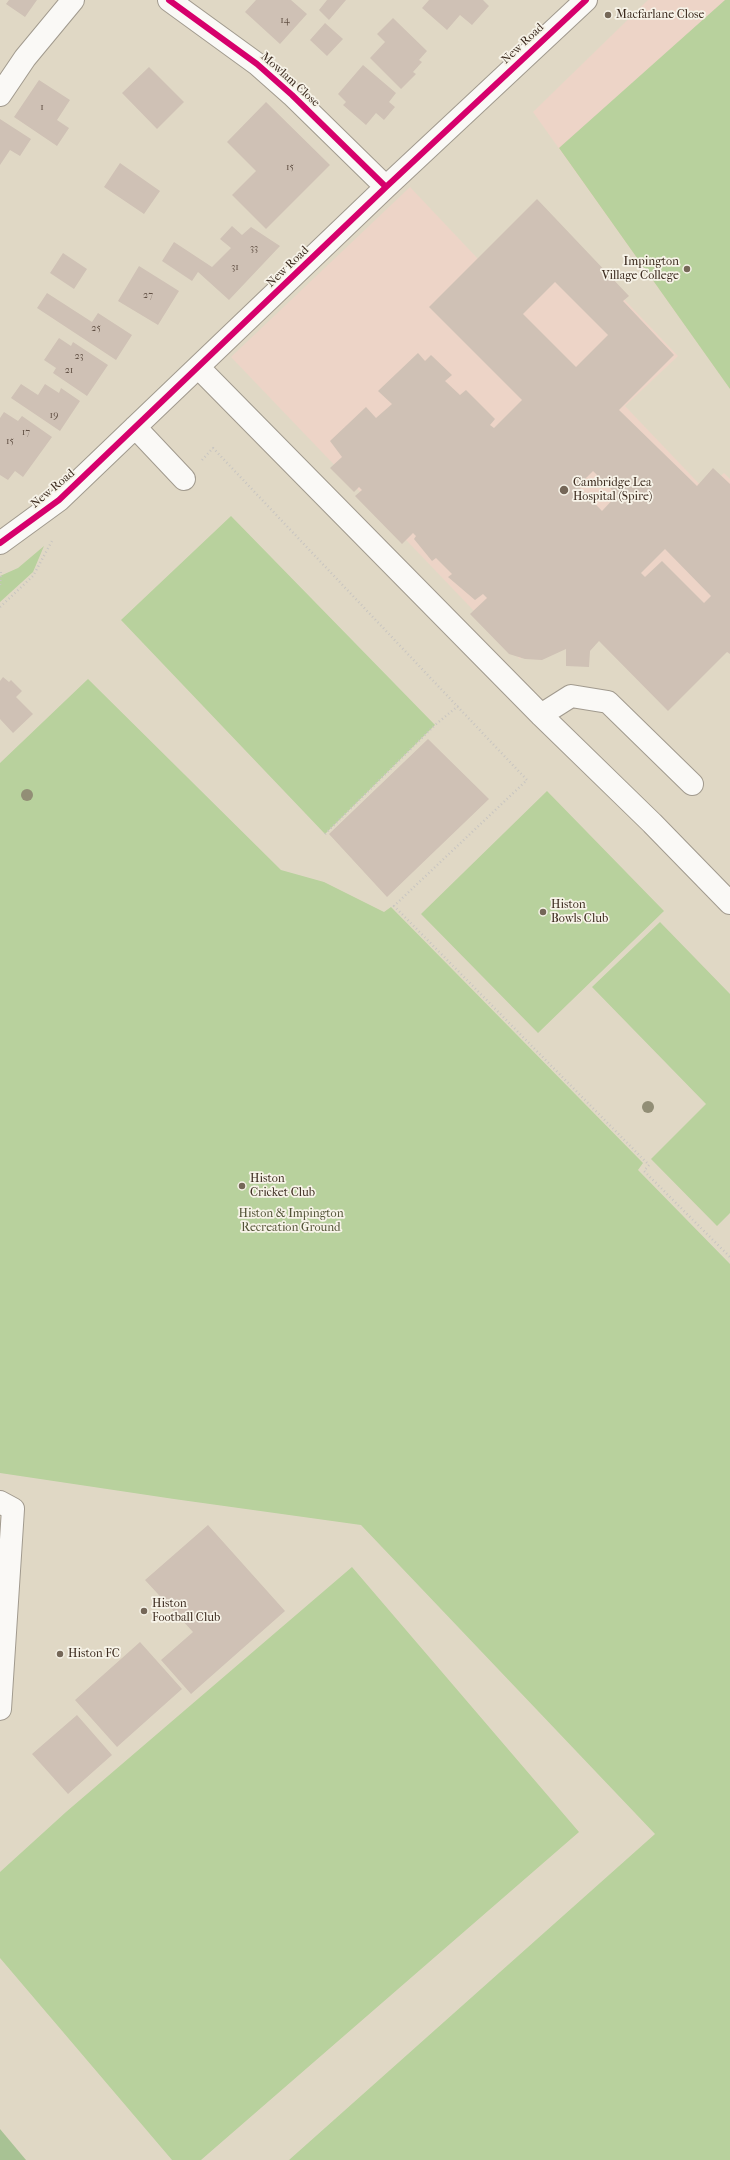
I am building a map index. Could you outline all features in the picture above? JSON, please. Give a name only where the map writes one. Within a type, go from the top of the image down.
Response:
[{"type":"street","points":[[0,95],[25,58],[73,0]]},
{"type":"street","name":"Mowlam Close","points":[[169,0],[257,64],[292,95],[386,188]]},
{"type":"street","name":"New Road","points":[[0,543],[56,503],[581,2]]},
{"type":"street","points":[[199,368],[541,715],[652,823],[730,902]]},
{"type":"street","points":[[135,427],[184,479]]},
{"type":"street","points":[[541,715],[571,696],[608,702],[692,784]]},
{"type":"street","points":[[0,1502],[13,1509],[0,1709]]},
{"type":"path","points":[[184,479],[214,448],[527,780],[394,906],[649,1165],[644,1171],[730,1257]]},
{"type":"path","points":[[0,607],[33,576],[56,534],[56,503]]},
{"type":"path","points":[[325,834],[435,725],[458,706]]},
{"type":"shaded area","name":"Impington Village College","points":[[648,0],[730,0],[730,389],[533,112]]},
{"type":"shaded area","name":"Cambridge Lea Hospital (Spire)","points":[[410,187],[479,260],[535,206],[678,356],[625,406],[705,490],[724,473],[730,479],[730,653],[577,604],[520,659],[231,357]]},
{"type":"green space","name":"Impington Village College","points":[[725,0],[730,0],[730,389],[559,148]]},
{"type":"green space","points":[[231,516],[435,725],[325,834],[121,620]]},
{"type":"green space","points":[[44,546],[33,572],[0,602],[0,576],[18,568]]},
{"type":"green space","name":"Histon & Impington Recreation Ground","points":[[88,679],[281,870],[324,882],[384,912],[391,907],[643,1163],[638,1170],[730,1264],[730,2160],[289,2160],[655,1834],[361,1525],[0,1473],[0,763]]},
{"type":"green space","name":"Histon Bowls Club","points":[[547,791],[664,911],[538,1033],[421,914]]},
{"type":"green space","points":[[660,922],[730,994],[730,1213],[717,1226],[651,1159],[706,1104],[592,987]]},
{"type":"green space","points":[[352,1567],[579,1832],[201,2160],[172,2160],[0,1958],[0,1872],[66,1812]]},
{"type":"green space","points":[[0,2129],[26,2160],[0,2160]]},
{"type":"building","points":[[9,0],[37,0],[25,17],[6,4]]},
{"type":"building","points":[[256,0],[291,0],[307,14],[280,44],[245,12]]},
{"type":"building","points":[[327,0],[346,0],[329,20],[319,10]]},
{"type":"building","points":[[429,0],[483,0],[489,6],[472,25],[460,15],[447,30],[422,8]]},
{"type":"building","points":[[393,18],[427,51],[419,60],[422,62],[413,72],[416,74],[401,89],[370,58],[385,42],[377,34]]},
{"type":"building","points":[[325,23],[343,39],[327,56],[310,40]]},
{"type":"building","points":[[363,65],[396,93],[389,102],[395,107],[384,120],[376,113],[366,125],[343,105],[346,102],[338,94]]},
{"type":"building","points":[[149,67],[184,102],[157,129],[122,93]]},
{"type":"building","points":[[39,80],[70,100],[57,120],[69,128],[57,146],[14,117]]},
{"type":"building","points":[[266,102],[330,165],[266,229],[232,195],[256,171],[227,142]]},
{"type":"building","points":[[0,119],[31,139],[20,156],[10,150],[0,165]]},
{"type":"building","points":[[120,163],[160,191],[144,214],[104,187]]},
{"type":"building","name":"Cambridge Lea Hospital (Spire)","points":[[537,199],[629,296],[623,301],[674,355],[619,410],[697,486],[713,468],[730,484],[730,654],[727,652],[668,711],[599,641],[590,651],[589,667],[566,666],[566,649],[542,660],[525,659],[509,654],[470,614],[487,598],[483,594],[475,600],[448,577],[452,574],[436,558],[432,561],[414,539],[416,536],[413,533],[402,544],[355,496],[362,490],[359,487],[354,492],[330,468],[342,457],[330,441],[366,407],[376,418],[392,404],[378,391],[418,353],[425,361],[431,355],[452,375],[445,381],[460,395],[466,390],[495,419],[490,425],[494,428],[522,400],[429,307]],"holes":[[[555,282],[608,335],[576,367],[523,314]],[[593,471],[617,495],[602,511],[578,486]],[[665,549],[711,596],[704,603],[662,561],[645,577],[641,573]]]},
{"type":"building","points":[[232,226],[242,235],[251,227],[280,246],[229,300],[198,272],[192,281],[162,261],[174,242],[212,267],[231,248],[220,239]]},
{"type":"building","points":[[63,253],[87,269],[74,289],[50,273]]},
{"type":"building","points":[[139,266],[179,291],[158,325],[118,301]]},
{"type":"building","points":[[47,293],[92,322],[98,313],[132,335],[116,360],[37,308]]},
{"type":"building","points":[[59,338],[71,346],[73,342],[108,365],[87,396],[53,373],[56,368],[44,360]]},
{"type":"building","points":[[21,384],[38,395],[45,384],[59,393],[61,388],[80,401],[60,431],[11,398]]},
{"type":"building","points":[[4,412],[18,421],[22,416],[52,437],[23,477],[15,471],[8,480],[0,475],[0,418]]},
{"type":"building","points":[[3,677],[9,682],[11,680],[22,691],[16,697],[33,714],[13,733],[0,719],[0,681]]},
{"type":"building","points":[[428,739],[489,799],[387,897],[329,834]]},
{"type":"building","points":[[208,1525],[285,1611],[191,1694],[161,1660],[193,1632],[145,1580]]},
{"type":"building","points":[[140,1642],[182,1689],[117,1747],[75,1700]]},
{"type":"building","points":[[77,1715],[112,1755],[68,1794],[32,1754]]},
{"type":"cycle path","points":[[169,0],[257,64],[292,95],[386,187]]},
{"type":"cycle path","points":[[0,543],[59,500],[386,187],[586,0]]},
{"type":"place","name":"Macfarlane Close","points":[[608,15]]},
{"type":"place","name":"Impington Village College","points":[[687,269]]},
{"type":"place","name":"Cambridge Lea Hospital (Spire)","points":[[564,490]]},
{"type":"place","name":"Histon Bowls Club","points":[[543,912]]},
{"type":"place","name":"Histon Cricket Club","points":[[242,1186]]},
{"type":"place","name":"Histon Football Club","points":[[144,1611]]},
{"type":"place","name":"Histon FC","points":[[60,1654]]}]
